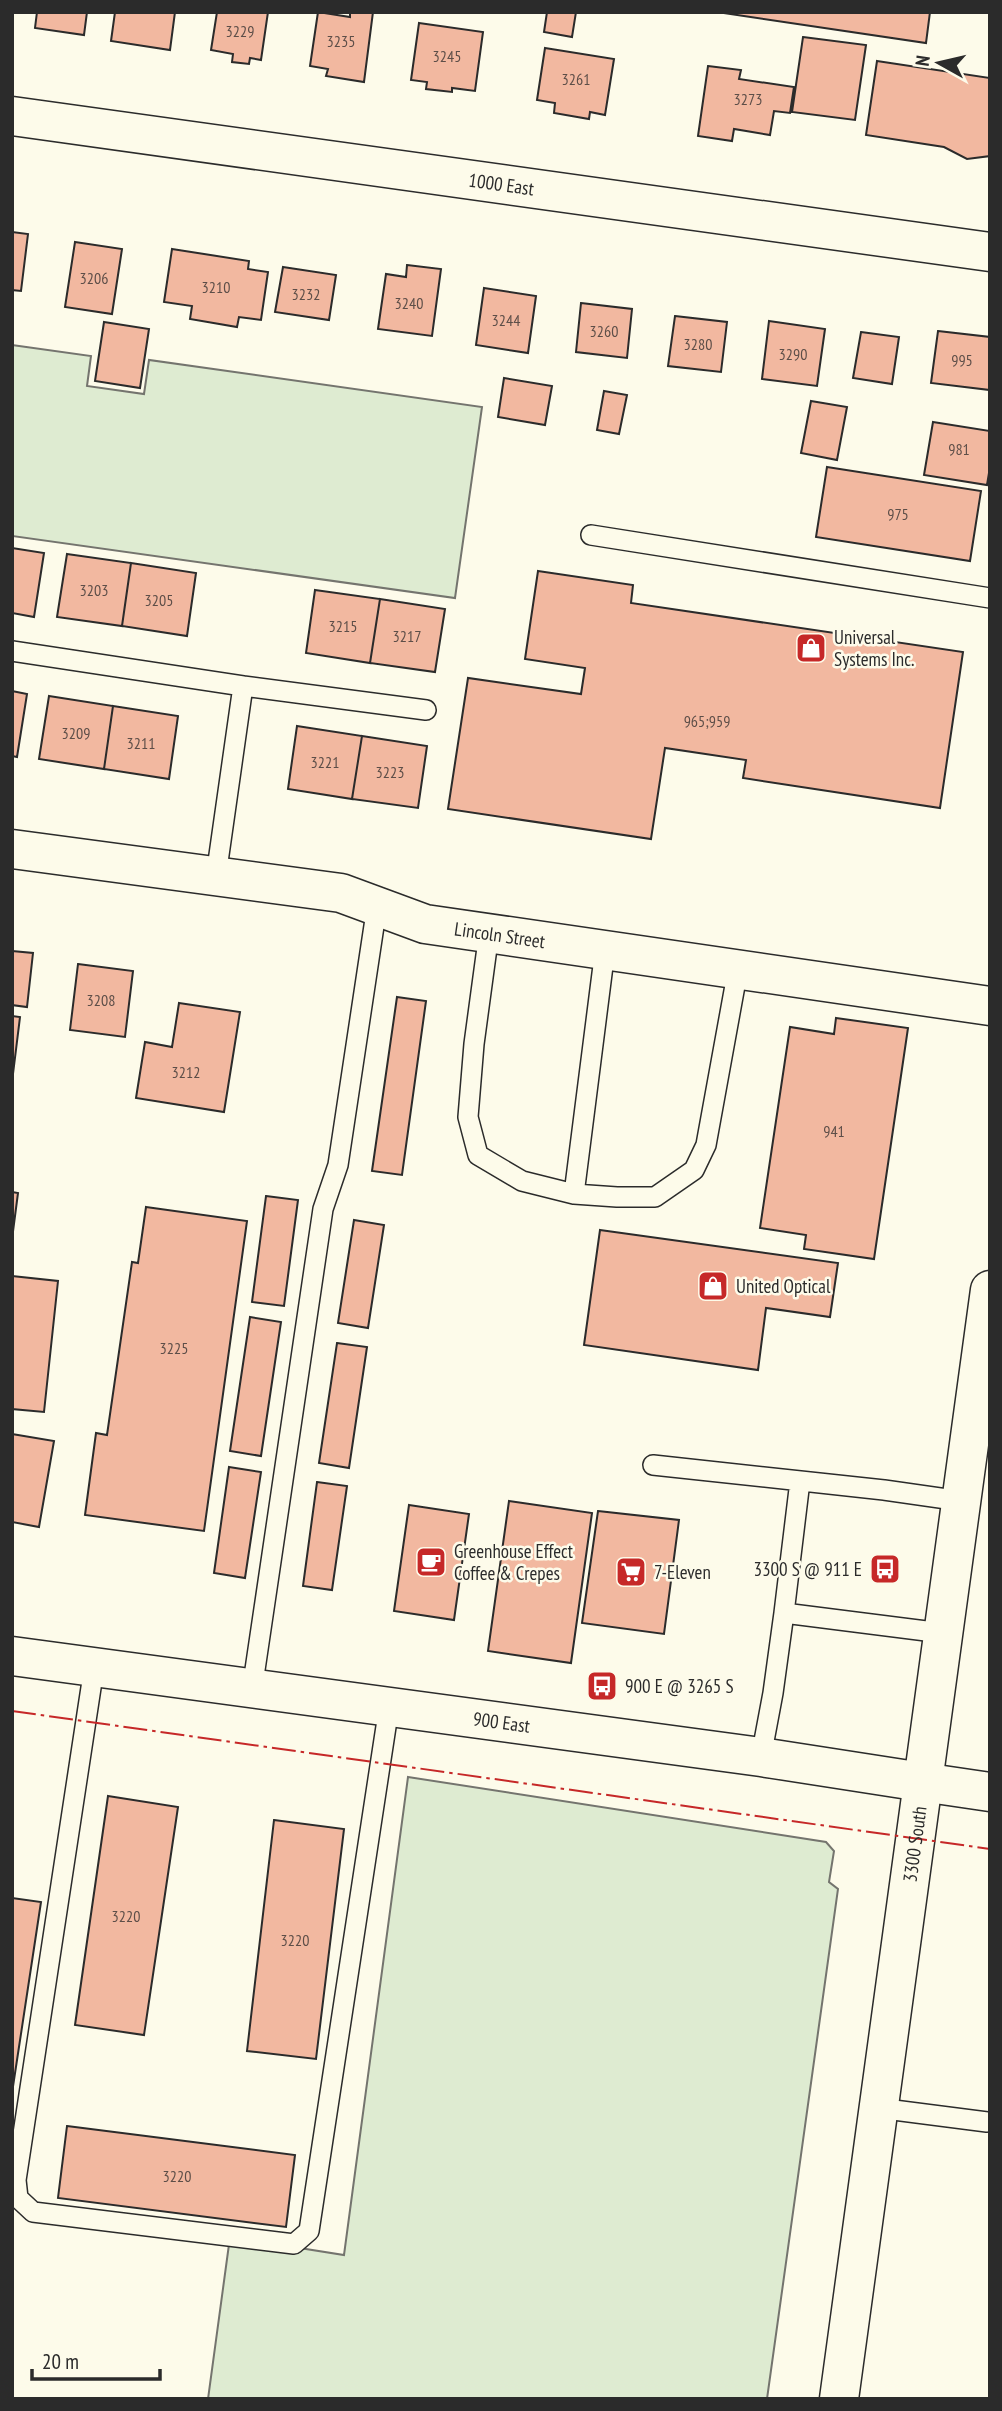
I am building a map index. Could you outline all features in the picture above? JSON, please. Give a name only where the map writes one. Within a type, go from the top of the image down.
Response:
[{"type":"street","name":"1000 East","points":[[12,116],[990,252]]},
{"type":"street","name":"Lincoln Street","points":[[12,849],[341,892],[425,923],[990,1006]]},
{"type":"street","name":"3300 South","points":[[839,2399],[942,1633],[961,1501],[984,1385],[990,1290]]},
{"type":"street","name":"900 East","points":[[12,1656],[761,1758],[990,1792]]},
{"type":"lane","points":[[591,535],[990,598]]},
{"type":"lane","points":[[12,651],[426,710]]},
{"type":"lane","points":[[216,876],[243,686]]},
{"type":"lane","points":[[252,1690],[323,1209],[338,1165],[377,906]]},
{"type":"lane","points":[[489,933],[474,1044],[468,1117],[478,1155],[522,1181],[574,1194],[654,1197],[694,1170],[706,1145],[737,969]]},
{"type":"lane","points":[[574,1194],[605,950]]},
{"type":"lane","points":[[653,1465],[961,1501]]},
{"type":"lane","points":[[761,1758],[773,1693],[800,1481]]},
{"type":"lane","points":[[784,1613],[942,1633]]},
{"type":"lane","points":[[94,1668],[16,2180],[18,2198],[33,2212],[294,2244],[309,2231],[389,1707]]},
{"type":"lane","points":[[878,2108],[987,2122]]},
{"type":"green space","points":[[12,345],[91,356],[87,386],[144,394],[149,360],[482,407],[455,598],[12,536]]},
{"type":"green space","points":[[408,1777],[826,1842],[834,1851],[829,1882],[838,1889],[767,2399],[208,2399],[230,2237],[344,2255]]},
{"type":"building","points":[[37,12],[87,12],[84,35],[35,28]]},
{"type":"building","points":[[115,12],[175,12],[170,50],[111,41]]},
{"type":"building","points":[[217,12],[268,12],[261,60],[250,58],[249,64],[232,62],[233,54],[211,50]]},
{"type":"building","points":[[318,12],[350,17],[350,12],[373,12],[364,82],[326,76],[328,69],[310,66]]},
{"type":"building","points":[[547,12],[576,12],[572,37],[544,32]]},
{"type":"building","points":[[717,12],[930,12],[926,43]]},
{"type":"building","points":[[419,23],[483,32],[475,91],[426,89],[427,82],[411,80]]},
{"type":"building","points":[[803,37],[866,45],[855,120],[792,112]]},
{"type":"building","points":[[545,48],[614,59],[605,115],[590,112],[589,119],[554,113],[555,103],[537,100]]},
{"type":"building","points":[[877,61],[990,78],[990,156],[967,159],[944,147],[866,135]]},
{"type":"building","points":[[708,66],[741,70],[739,79],[794,87],[790,113],[774,111],[770,135],[734,129],[732,141],[698,136]]},
{"type":"building","points":[[12,232],[28,234],[21,291],[12,290]]},
{"type":"building","points":[[75,242],[122,249],[112,314],[65,307]]},
{"type":"building","points":[[172,249],[249,261],[248,269],[268,272],[261,320],[239,317],[237,327],[190,319],[192,306],[164,302]]},
{"type":"building","points":[[407,265],[441,269],[432,336],[378,329],[386,274],[406,277]]},
{"type":"building","points":[[283,267],[336,275],[329,320],[275,312]]},
{"type":"building","points":[[484,288],[536,296],[528,353],[476,345]]},
{"type":"building","points":[[581,303],[632,309],[627,358],[576,352]]},
{"type":"building","points":[[675,316],[727,322],[721,372],[668,366]]},
{"type":"building","points":[[769,321],[825,329],[817,386],[762,379]]},
{"type":"building","points":[[104,322],[149,329],[140,388],[95,381]]},
{"type":"building","points":[[938,331],[990,337],[990,390],[931,383]]},
{"type":"building","points":[[861,332],[899,337],[892,384],[853,378]]},
{"type":"building","points":[[504,378],[552,386],[545,425],[498,417]]},
{"type":"building","points":[[604,391],[627,395],[619,434],[597,430]]},
{"type":"building","points":[[811,401],[847,407],[837,460],[801,453]]},
{"type":"building","points":[[933,422],[990,431],[987,485],[924,475]]},
{"type":"building","points":[[827,467],[981,491],[970,561],[816,537]]},
{"type":"building","points":[[12,548],[44,553],[34,617],[12,613]]},
{"type":"building","points":[[67,554],[131,563],[122,626],[57,617]]},
{"type":"building","points":[[131,563],[196,573],[187,636],[122,626]]},
{"type":"building","points":[[538,571],[633,585],[631,603],[963,652],[940,808],[743,778],[746,760],[665,748],[651,839],[448,809],[468,678],[581,694],[585,668],[525,659]]},
{"type":"building","points":[[315,590],[380,599],[370,663],[306,653]]},
{"type":"building","points":[[380,599],[445,609],[435,672],[370,663]]},
{"type":"building","points":[[12,691],[27,694],[17,757],[12,756]]},
{"type":"building","points":[[49,696],[113,706],[104,769],[39,759]]},
{"type":"building","points":[[113,706],[178,716],[169,779],[104,769]]},
{"type":"building","points":[[297,726],[362,736],[352,799],[288,789]]},
{"type":"building","points":[[362,736],[427,746],[418,808],[352,799]]},
{"type":"building","points":[[12,951],[33,953],[27,1007],[12,1005]]},
{"type":"building","points":[[78,964],[133,971],[125,1037],[70,1030]]},
{"type":"building","points":[[397,997],[426,1001],[402,1175],[372,1171]]},
{"type":"building","points":[[179,1003],[240,1012],[224,1112],[136,1098],[145,1042],[172,1047]]},
{"type":"building","points":[[12,1016],[20,1017],[12,1082]]},
{"type":"building","points":[[836,1018],[908,1028],[874,1259],[804,1249],[806,1235],[760,1228],[790,1027],[834,1034]]},
{"type":"building","points":[[12,1192],[18,1193],[12,1239]]},
{"type":"building","points":[[266,1196],[298,1200],[284,1306],[252,1302]]},
{"type":"building","points":[[146,1207],[247,1221],[204,1531],[85,1515],[96,1433],[107,1435],[132,1262],[138,1263]]},
{"type":"building","points":[[354,1220],[384,1225],[368,1328],[338,1323]]},
{"type":"building","name":"United Optical","points":[[600,1230],[838,1263],[830,1317],[766,1308],[758,1370],[584,1345]]},
{"type":"building","points":[[12,1276],[58,1281],[44,1412],[12,1409]]},
{"type":"building","points":[[250,1317],[281,1322],[261,1456],[230,1451]]},
{"type":"building","points":[[337,1343],[367,1347],[349,1468],[319,1463]]},
{"type":"building","points":[[12,1434],[54,1441],[39,1527],[12,1522]]},
{"type":"building","points":[[229,1467],[261,1472],[245,1578],[214,1573]]},
{"type":"building","points":[[317,1482],[347,1486],[332,1590],[303,1586]]},
{"type":"building","points":[[509,1501],[592,1513],[571,1663],[488,1651]]},
{"type":"building","name":"Greenhouse Effect Coffee & Crepes","points":[[409,1505],[469,1514],[454,1620],[394,1611]]},
{"type":"building","name":"7-Eleven","points":[[598,1511],[679,1520],[664,1634],[582,1623]]},
{"type":"building","points":[[108,1796],[178,1807],[144,2035],[75,2025]]},
{"type":"building","points":[[274,1820],[344,1829],[316,2059],[247,2051]]},
{"type":"building","points":[[12,1898],[41,1902],[12,2093]]},
{"type":"building","points":[[67,2126],[295,2155],[286,2227],[58,2198]]},
{"type":"power","points":[[12,1711],[990,1849]]},
{"type":"place","name":"Universal Systems Inc.","points":[[811,648]]},
{"type":"place","name":"United Optical","points":[[713,1286]]},
{"type":"place","name":"Greenhouse Effect Coffee & Crepes","points":[[431,1562]]},
{"type":"place","name":"3300 S @ 911 E","points":[[885,1569]]},
{"type":"place","name":"7-Eleven","points":[[631,1572]]},
{"type":"place","name":"900 E @ 3265 S","points":[[602,1686]]}]
